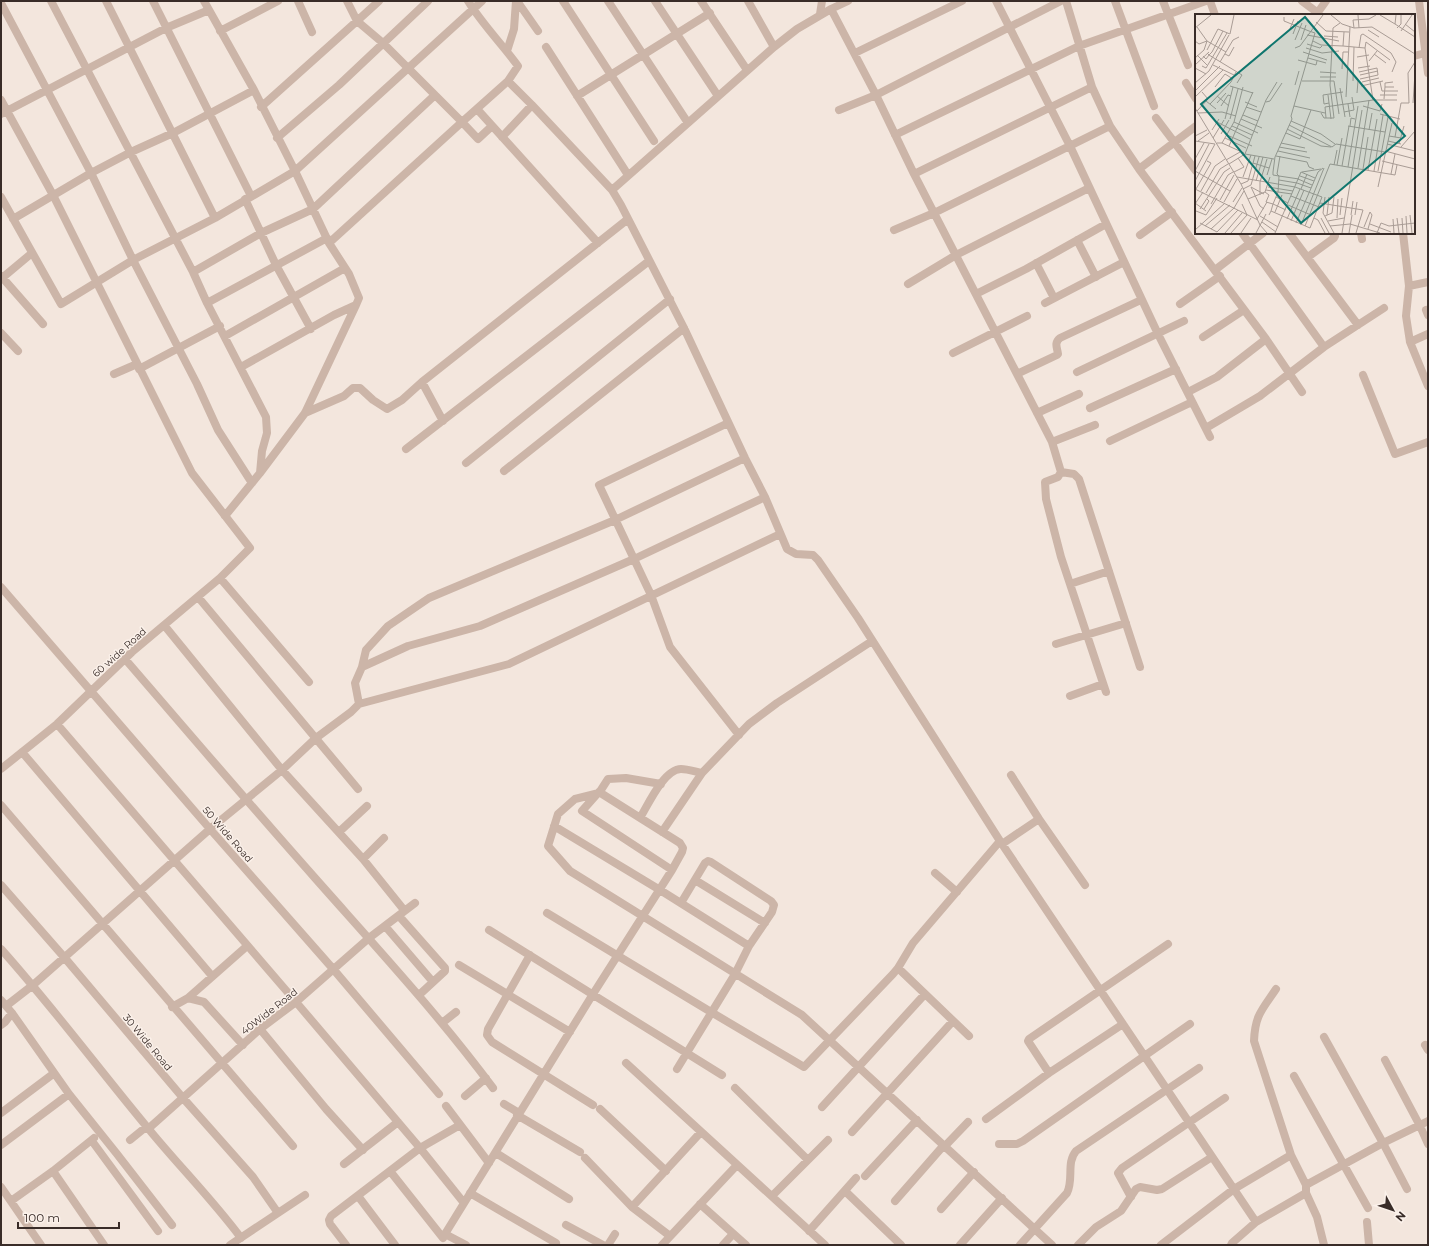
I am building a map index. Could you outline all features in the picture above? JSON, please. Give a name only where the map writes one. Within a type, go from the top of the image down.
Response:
[{"type":"street","points":[[51,1],[193,272],[207,303],[266,418],[267,433],[262,452],[260,473]]},
{"type":"street","points":[[106,1],[215,218]]},
{"type":"street","points":[[153,1],[210,114],[276,265],[311,329]]},
{"type":"street","points":[[1,100],[4,112],[53,195],[192,473],[225,516],[306,413],[359,298],[345,268],[328,240],[295,171],[261,107],[254,90],[204,1]]},
{"type":"street","points":[[220,31],[278,1]]},
{"type":"street","points":[[298,1],[312,32]]},
{"type":"street","points":[[347,1],[357,21],[383,43],[478,139],[492,126]]},
{"type":"street","points":[[261,107],[379,1]]},
{"type":"street","points":[[277,138],[339,85],[428,1]]},
{"type":"street","points":[[207,303],[276,265],[328,240],[508,82],[518,66],[468,1]]},
{"type":"street","points":[[1,197],[61,304],[133,260],[215,218],[295,171],[482,1]]},
{"type":"street","points":[[507,51],[514,28],[517,1]]},
{"type":"street","points":[[517,1],[538,31]]},
{"type":"street","points":[[563,1],[654,141]]},
{"type":"street","points":[[608,1],[688,123]]},
{"type":"street","points":[[655,1],[718,96]]},
{"type":"street","points":[[701,1],[747,70]]},
{"type":"street","points":[[748,1],[774,47]]},
{"type":"street","points":[[820,14],[822,1]]},
{"type":"street","points":[[612,190],[747,70],[797,28],[831,8],[848,1]]},
{"type":"street","points":[[855,53],[962,1]]},
{"type":"street","points":[[996,1],[1070,146],[1158,334],[1210,437]]},
{"type":"street","points":[[839,110],[876,95],[1061,1]]},
{"type":"street","points":[[1066,1],[1092,87],[1110,126],[1139,169],[1266,339],[1302,392]]},
{"type":"street","points":[[1115,1],[1154,106]]},
{"type":"street","points":[[1164,1],[1188,65]]},
{"type":"street","points":[[895,135],[1079,46],[1206,1]]},
{"type":"street","points":[[1210,1],[1215,14]]},
{"type":"street","points":[[1302,1],[1317,14],[1326,1]]},
{"type":"street","points":[[1419,1],[1428,73]]},
{"type":"street","points":[[1,3],[91,173],[133,260],[179,348],[218,430],[252,483]]},
{"type":"street","points":[[831,8],[855,53],[914,174],[1052,442],[1061,472],[1058,477],[1045,482],[1045,492],[1061,557],[1106,692]]},
{"type":"street","points":[[4,112],[166,28],[209,10]]},
{"type":"street","points":[[577,96],[710,13]]},
{"type":"street","points":[[546,47],[628,176]]},
{"type":"street","points":[[1415,56],[1425,53]]},
{"type":"street","points":[[508,82],[532,105],[612,190],[670,299],[728,423],[765,497],[787,549],[796,554],[813,555],[818,560],[872,641],[1001,842],[1256,1222]]},
{"type":"street","points":[[1186,83],[1195,97]]},
{"type":"street","points":[[914,174],[1092,87]]},
{"type":"street","points":[[13,219],[91,173],[131,152],[173,133],[254,90]]},
{"type":"street","points":[[193,272],[261,233],[314,209],[435,96]]},
{"type":"street","points":[[502,137],[532,105]]},
{"type":"street","points":[[477,109],[522,157],[598,243]]},
{"type":"street","points":[[1156,118],[1195,170]]},
{"type":"street","points":[[894,230],[934,213],[1110,126]]},
{"type":"street","points":[[1139,169],[1195,127]]},
{"type":"street","points":[[908,284],[956,255],[1090,188]]},
{"type":"street","points":[[1140,235],[1172,212]]},
{"type":"street","points":[[306,413],[344,396],[353,388],[360,388],[373,400],[387,409],[402,400],[422,382],[628,219]]},
{"type":"street","points":[[976,294],[1106,224]]},
{"type":"street","points":[[1243,234],[1324,347]]},
{"type":"street","points":[[1180,304],[1217,273],[1249,243],[1262,234]]},
{"type":"street","points":[[1290,234],[1358,325]]},
{"type":"street","points":[[1308,258],[1334,238],[1334,234]]},
{"type":"street","points":[[1403,234],[1409,286],[1406,316],[1410,342],[1425,372],[1428,386]]},
{"type":"street","points":[[1077,240],[1096,277]]},
{"type":"street","points":[[32,253],[1,278],[44,324]]},
{"type":"street","points":[[406,449],[648,260]]},
{"type":"street","points":[[1045,303],[1124,262]]},
{"type":"street","points":[[1036,263],[1054,298]]},
{"type":"street","points":[[225,336],[345,268]]},
{"type":"street","points":[[1409,286],[1428,282]]},
{"type":"street","points":[[466,463],[670,299]]},
{"type":"street","points":[[1017,374],[1057,355],[1056,341],[1060,338],[1142,300]]},
{"type":"street","points":[[241,367],[334,315],[356,305]]},
{"type":"street","points":[[1206,428],[1260,396],[1324,347],[1384,308]]},
{"type":"street","points":[[1203,337],[1244,310]]},
{"type":"street","points":[[953,353],[1027,316]]},
{"type":"street","points":[[1077,372],[1158,334],[1184,320]]},
{"type":"street","points":[[114,374],[138,366],[179,348],[220,326]]},
{"type":"street","points":[[504,471],[684,328]]},
{"type":"street","points":[[1,333],[18,351]]},
{"type":"street","points":[[1410,342],[1428,334]]},
{"type":"street","points":[[1188,392],[1216,377],[1266,339]]},
{"type":"street","points":[[1090,408],[1176,369]]},
{"type":"street","points":[[1363,375],[1395,454],[1428,442]]},
{"type":"street","points":[[422,382],[443,421]]},
{"type":"street","points":[[1037,413],[1079,394]]},
{"type":"street","points":[[1110,441],[1192,402]]},
{"type":"street","points":[[728,423],[599,485],[651,595],[670,646],[739,735]]},
{"type":"street","points":[[1052,442],[1095,425]]},
{"type":"street","points":[[359,704],[355,683],[362,667],[366,650],[388,626],[429,598],[615,520],[745,458]]},
{"type":"street","points":[[1061,472],[1074,474],[1079,479],[1140,667]]},
{"type":"street","points":[[362,667],[408,646],[480,626],[634,559],[765,497]]},
{"type":"street","name":"60 wide Road","points":[[1,769],[57,724],[125,659],[220,578],[250,548],[225,516]]},
{"type":"street","points":[[2,1021],[6,1006],[33,985],[210,829],[282,770],[316,738],[351,712],[359,704],[508,664],[780,534]]},
{"type":"street","points":[[1070,584],[1109,571]]},
{"type":"street","points":[[220,578],[309,682]]},
{"type":"street","name":"50 Wide Road","points":[[1,587],[334,970],[439,1094]]},
{"type":"street","points":[[198,597],[358,789]]},
{"type":"street","points":[[1056,644],[1126,623]]},
{"type":"street","points":[[164,625],[282,770],[363,859],[402,913],[445,968],[446,971],[419,995]]},
{"type":"street","points":[[662,832],[702,773],[749,724],[777,703],[872,641]]},
{"type":"street","points":[[125,659],[246,800],[419,995],[493,1088]]},
{"type":"street","points":[[1070,696],[1103,684]]},
{"type":"street","points":[[57,724],[398,1122],[464,1203]]},
{"type":"street","points":[[22,752],[212,976]]},
{"type":"street","points":[[640,818],[664,777],[680,769],[702,773]]},
{"type":"street","points":[[1011,774],[1039,819],[1085,885]]},
{"type":"street","points":[[660,784],[626,778],[608,779],[599,792],[582,811],[672,870]]},
{"type":"street","points":[[442,1239],[496,1153],[518,1114],[642,916],[660,890],[682,852],[683,848],[680,843],[599,792]]},
{"type":"street","points":[[599,792],[575,800],[558,814],[548,846],[570,871],[802,1015],[1052,1245]]},
{"type":"street","points":[[1,805],[172,1007],[293,1146]]},
{"type":"street","points":[[339,832],[367,806]]},
{"type":"street","points":[[547,913],[804,1067],[898,968],[913,943],[1001,842],[1039,819]]},
{"type":"street","points":[[554,826],[749,946]]},
{"type":"street","points":[[363,859],[384,838]]},
{"type":"street","points":[[677,1069],[735,974],[749,946],[772,912],[774,905],[772,901],[711,862],[705,863],[680,903]]},
{"type":"street","points":[[935,873],[957,892]]},
{"type":"street","points":[[695,880],[765,923]]},
{"type":"street","name":"30 Wide Road","points":[[1,886],[64,957],[182,1098],[253,1177],[278,1213]]},
{"type":"street","name":"40Wide Road","points":[[130,1140],[147,1128],[260,1029],[296,1002],[369,938],[415,902]]},
{"type":"street","points":[[385,926],[433,982]]},
{"type":"street","points":[[489,930],[722,1075]]},
{"type":"street","points":[[1049,1073],[1028,1040],[1168,944]]},
{"type":"street","points":[[172,1007],[188,998],[247,946]]},
{"type":"street","points":[[1,949],[33,985],[147,1128],[241,1238]]},
{"type":"street","points":[[530,955],[488,1029],[487,1036],[492,1042],[596,1107],[666,1171]]},
{"type":"street","points":[[460,964],[507,995],[570,1032]]},
{"type":"street","points":[[898,968],[968,1036]]},
{"type":"street","points":[[1276,989],[1259,1013],[1255,1026],[1254,1041],[1291,1155],[1306,1189],[1324,1245]]},
{"type":"street","points":[[822,1106],[925,994]]},
{"type":"street","points":[[188,998],[204,1002],[243,1044]]},
{"type":"street","points":[[6,1006],[69,1094],[172,1225]]},
{"type":"street","points":[[442,1023],[456,1012]]},
{"type":"street","points":[[852,1132],[953,1021]]},
{"type":"street","points":[[986,1119],[1049,1073],[1123,1024]]},
{"type":"street","points":[[999,1144],[1017,1144],[1023,1141],[1190,1024]]},
{"type":"street","points":[[260,1029],[326,1109],[363,1150]]},
{"type":"street","points":[[1324,1037],[1383,1142],[1407,1189]]},
{"type":"street","points":[[1385,1060],[1428,1144]]},
{"type":"street","points":[[626,1063],[825,1245]]},
{"type":"street","points":[[1020,1245],[1067,1193],[1071,1183],[1070,1161],[1076,1152],[1200,1068]]},
{"type":"street","points":[[1,1113],[54,1074]]},
{"type":"street","points":[[1294,1076],[1368,1208]]},
{"type":"street","points":[[465,1096],[486,1078]]},
{"type":"street","points":[[735,1088],[808,1160]]},
{"type":"street","points":[[1,1145],[69,1094]]},
{"type":"street","points":[[1131,1197],[1118,1173],[1120,1170],[1225,1098]]},
{"type":"street","points":[[504,1104],[582,1155],[632,1207],[670,1236]]},
{"type":"street","points":[[446,1106],[489,1163]]},
{"type":"street","points":[[865,1176],[917,1120]]},
{"type":"street","points":[[1231,1245],[1256,1222],[1343,1164],[1383,1142],[1428,1121]]},
{"type":"street","points":[[344,1164],[398,1122]]},
{"type":"street","points":[[895,1201],[968,1122]]},
{"type":"street","points":[[346,1245],[330,1224],[329,1220],[335,1213],[420,1148],[460,1125]]},
{"type":"street","points":[[632,1207],[701,1132]]},
{"type":"street","points":[[11,1201],[92,1141],[99,1133]]},
{"type":"street","points":[[772,1196],[828,1140]]},
{"type":"street","points":[[92,1141],[158,1231]]},
{"type":"street","points":[[496,1153],[569,1199]]},
{"type":"street","points":[[1163,1244],[1234,1189],[1291,1155]]},
{"type":"street","points":[[1078,1245],[1096,1227],[1121,1210],[1136,1189],[1140,1186],[1157,1190],[1162,1189],[1212,1157]]},
{"type":"street","points":[[662,1245],[737,1164]]},
{"type":"street","points":[[53,1171],[104,1245]]},
{"type":"street","points":[[390,1171],[442,1239],[466,1245]]},
{"type":"street","points":[[941,1209],[974,1172]]},
{"type":"street","points":[[809,1230],[856,1178]]},
{"type":"street","points":[[1,1187],[41,1245]]},
{"type":"street","points":[[844,1191],[901,1245]]},
{"type":"street","points":[[470,1193],[556,1243]]},
{"type":"street","points":[[230,1245],[305,1196]]},
{"type":"street","points":[[358,1196],[394,1245]]},
{"type":"street","points":[[960,1245],[1002,1198]]},
{"type":"street","points":[[700,1204],[746,1245]]},
{"type":"street","points":[[1367,1222],[1369,1245]]},
{"type":"street","points":[[566,1225],[603,1245]]},
{"type":"street","points":[[608,1245],[615,1234]]},
{"type":"street","points":[[723,1245],[733,1234]]}]
